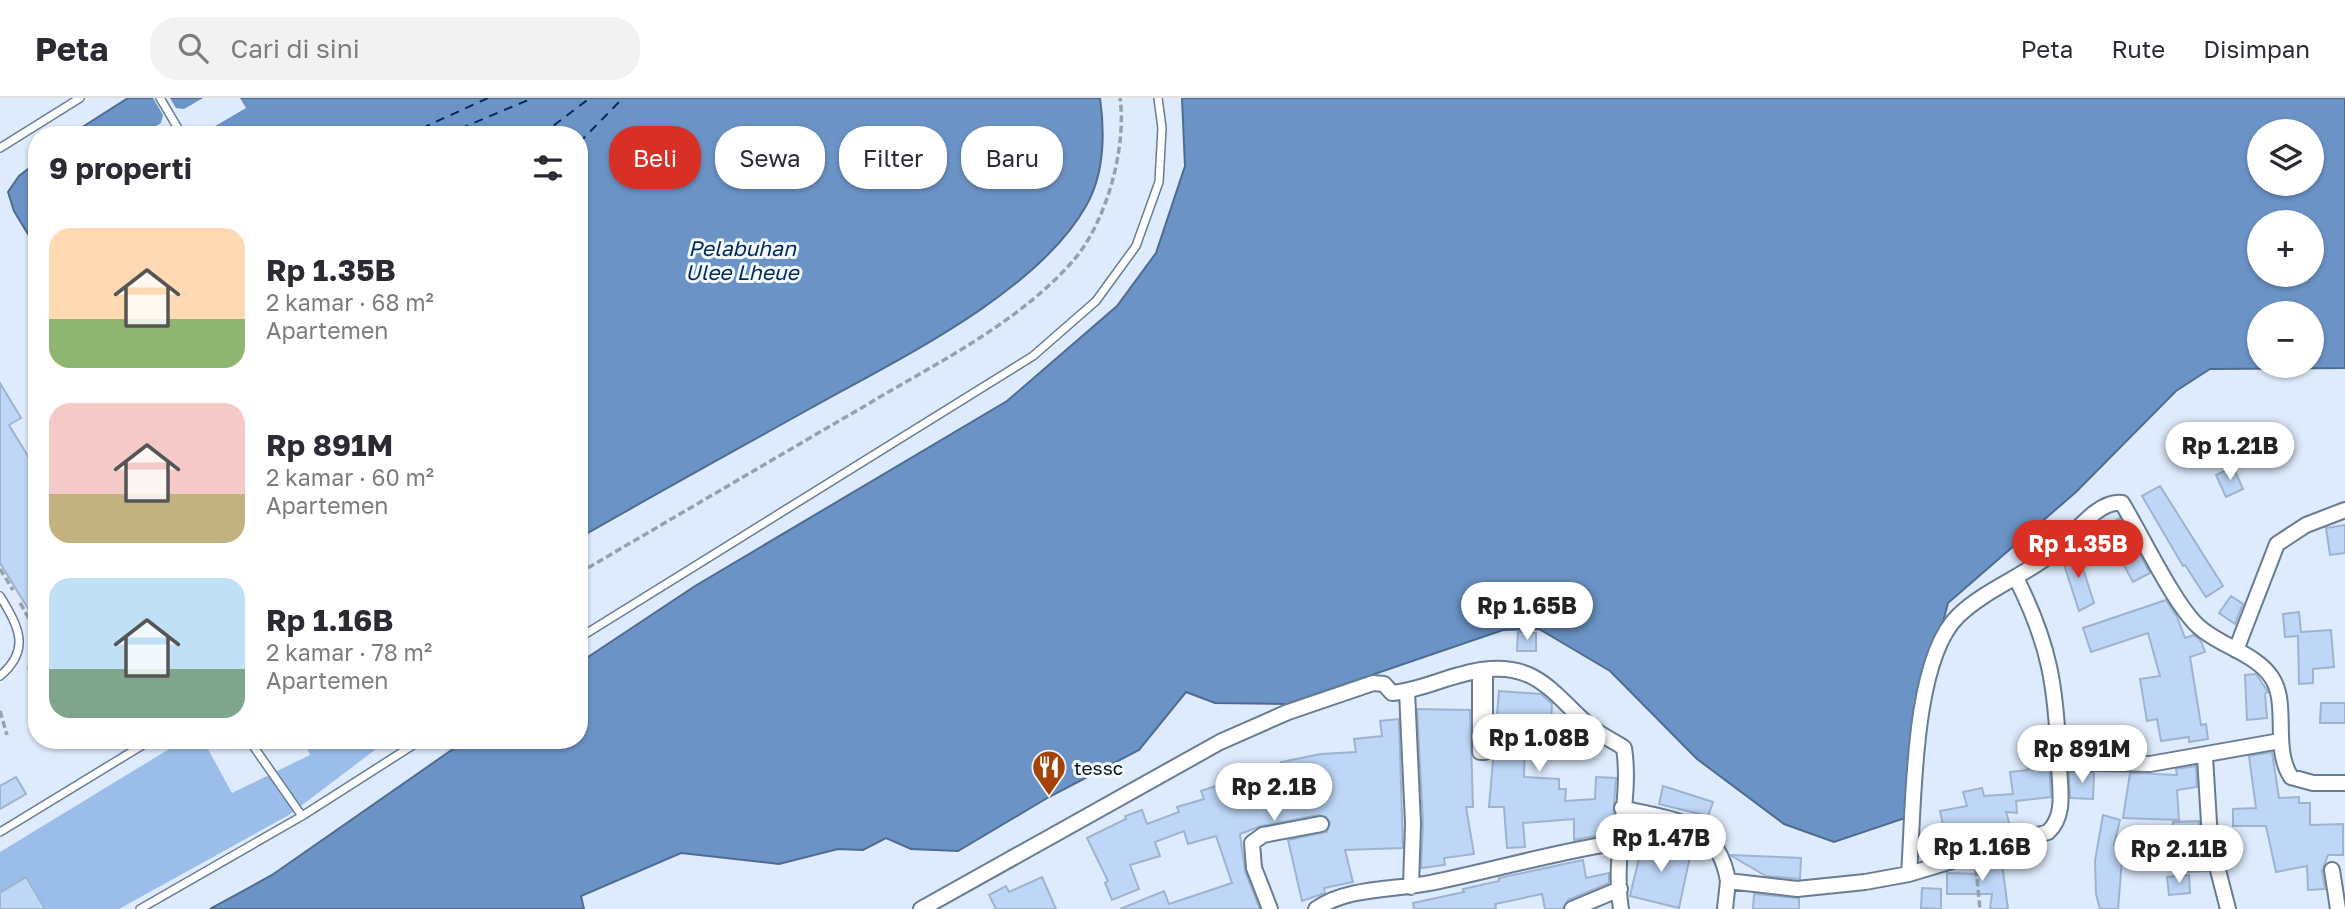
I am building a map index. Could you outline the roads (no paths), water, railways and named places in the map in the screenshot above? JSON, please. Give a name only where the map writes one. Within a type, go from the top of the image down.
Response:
[{"type":"street","points":[[1909,874],[1921,711],[1936,654],[1958,616],[1977,600],[2053,553],[2099,510],[2120,502],[2195,624],[2218,642],[2236,650],[2261,667],[2275,681],[2280,740],[2286,770],[2295,780],[2345,783]]},
{"type":"street","points":[[2236,650],[2277,544],[2306,525],[2345,510]]},
{"type":"street","points":[[1728,881],[1797,889],[1865,882],[1909,874],[1974,853],[2034,838],[2056,824],[2060,808],[2057,697],[2048,650],[2016,578]]},
{"type":"street","points":[[921,909],[1220,742],[1288,712],[1363,686],[1381,683],[1392,693],[1480,670],[1510,670],[1549,686],[1591,728],[1624,748],[1626,774],[1617,881],[1621,909]]},
{"type":"street","points":[[1406,691],[1413,823],[1411,887]]},
{"type":"street","points":[[2059,762],[2150,764],[2205,757],[2280,740]]},
{"type":"street","points":[[2205,757],[2210,839],[2228,909]]},
{"type":"street","points":[[1622,808],[1701,830],[1726,863],[1726,909]]},
{"type":"street","points":[[1270,909],[1254,868],[1252,843],[1264,835],[1321,824]]},
{"type":"street","points":[[1316,909],[1333,899],[1352,894],[1411,887],[1526,859],[1619,842]]},
{"type":"street","points":[[2332,870],[2338,909]]},
{"type":"street","points":[[1572,909],[1620,888]]},
{"type":"lane","points":[[35,126],[80,98]]},
{"type":"lane","points":[[160,98],[177,126]]},
{"type":"lane","points":[[588,632],[1033,356],[1096,301],[1136,246],[1159,182],[1162,128],[1158,98]]},
{"type":"lane","points":[[0,148],[28,130]]},
{"type":"lane","points":[[0,596],[18,626],[20,645],[11,667],[0,676]]},
{"type":"lane","points":[[0,832],[136,749]]},
{"type":"lane","points":[[254,749],[302,816]]},
{"type":"lane","points":[[140,909],[302,816],[407,749]]},
{"type":"water","name":"Pelabuhan Ulee Lheue","points":[[128,98],[1100,98],[1103,139],[1097,180],[1086,206],[1064,238],[1034,268],[1000,295],[923,346],[588,533],[588,126],[84,126]]},
{"type":"water","points":[[1182,98],[2345,98],[2345,368],[2324,368],[2324,301],[2247,301],[2247,369],[2210,369],[2176,391],[2076,492],[1948,603],[1918,716],[1911,816],[1834,842],[1784,824],[1697,759],[1610,671],[1539,629],[1503,630],[1287,704],[1215,703],[1186,692],[1139,750],[1049,797],[958,851],[911,849],[886,838],[863,850],[838,849],[779,864],[681,853],[581,896],[584,909],[210,909],[272,875],[453,749],[588,749],[588,657],[695,586],[1007,401],[1117,306],[1156,253],[1185,166]]},
{"type":"water","points":[[28,169],[28,234],[14,211],[8,192],[19,176]]},
{"type":"place","name":"tessc","points":[[1049,797]]}]
